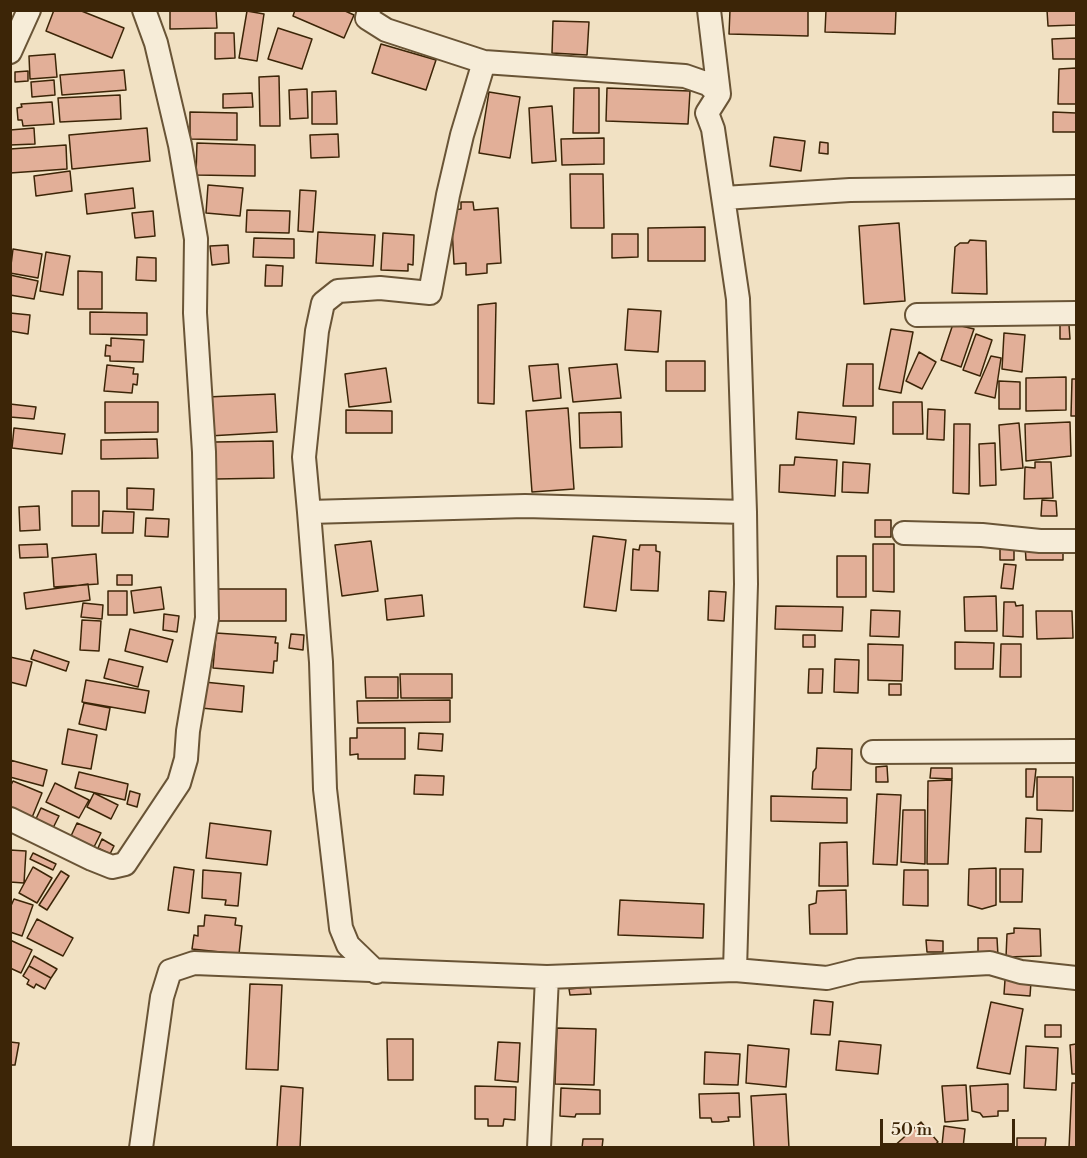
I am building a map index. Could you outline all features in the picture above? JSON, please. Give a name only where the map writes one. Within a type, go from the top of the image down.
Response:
[{"type":"street","points":[[10,52],[29,10]]},
{"type":"street","points":[[10,819],[112,867],[125,864],[179,783],[186,759],[188,731],[207,618],[205,486],[195,313],[196,239],[177,133],[156,42],[144,10]]},
{"type":"street","points":[[369,10],[367,18],[386,30],[484,62],[685,76],[708,84],[719,94]]},
{"type":"street","points":[[709,10],[719,94],[707,113],[713,129],[724,198],[739,315],[737,332],[747,584],[735,970]]},
{"type":"street","points":[[376,972],[348,945],[341,927],[325,789],[321,662],[304,457],[317,331],[323,303],[338,291],[380,288],[430,292],[462,135],[484,62]]},
{"type":"street","points":[[724,198],[850,190],[1077,187]]},
{"type":"street","points":[[917,315],[1077,313]]},
{"type":"street","points":[[309,512],[525,506],[745,512]]},
{"type":"street","points":[[904,533],[1077,541]]},
{"type":"street","points":[[873,752],[1077,752]]},
{"type":"street","points":[[141,1148],[162,997],[170,971],[194,963],[376,972],[548,977],[735,970],[827,978],[859,970],[990,963],[1021,972],[1077,978]]},
{"type":"street","points":[[539,1148],[548,977]]},
{"type":"building","points":[[54,10],[79,10],[124,28],[112,58],[46,31]]},
{"type":"building","points":[[170,10],[216,10],[217,28],[170,29]]},
{"type":"building","points":[[295,10],[343,10],[354,15],[344,38],[293,16]]},
{"type":"building","points":[[730,10],[808,10],[808,36],[729,34]]},
{"type":"building","points":[[826,10],[896,10],[895,34],[825,32]]},
{"type":"building","points":[[1047,10],[1076,10],[1076,25],[1048,26]]},
{"type":"building","points":[[247,11],[264,14],[257,61],[239,58]]},
{"type":"building","points":[[553,21],[589,22],[587,55],[552,53]]},
{"type":"building","points":[[278,28],[312,39],[302,69],[268,59]]},
{"type":"building","points":[[215,33],[234,33],[235,58],[215,59]]},
{"type":"building","points":[[1076,38],[1076,59],[1053,59],[1052,39]]},
{"type":"building","points":[[381,44],[436,60],[426,90],[372,73]]},
{"type":"building","points":[[55,54],[57,77],[30,79],[29,56]]},
{"type":"building","points":[[1076,68],[1076,104],[1058,104],[1059,69]]},
{"type":"building","points":[[124,70],[126,90],[62,95],[60,75]]},
{"type":"building","points":[[28,71],[28,81],[15,82],[15,72]]},
{"type":"building","points":[[279,76],[280,126],[260,126],[259,77]]},
{"type":"building","points":[[54,80],[55,95],[32,97],[31,82]]},
{"type":"building","points":[[574,88],[599,88],[599,133],[573,133]]},
{"type":"building","points":[[607,88],[690,91],[688,124],[606,121]]},
{"type":"building","points":[[307,89],[308,118],[290,119],[289,90]]},
{"type":"building","points":[[336,91],[337,124],[312,124],[312,92]]},
{"type":"building","points":[[489,92],[520,97],[510,158],[479,153]]},
{"type":"building","points":[[252,93],[253,107],[223,108],[223,94]]},
{"type":"building","points":[[120,95],[121,119],[60,122],[58,98]]},
{"type":"building","points":[[52,102],[54,124],[23,126],[22,120],[18,120],[17,108],[22,107],[21,104]]},
{"type":"building","points":[[552,106],[556,161],[532,163],[529,108]]},
{"type":"building","points":[[190,112],[237,113],[237,140],[190,139]]},
{"type":"building","points":[[1053,112],[1076,113],[1076,132],[1053,132]]},
{"type":"building","points":[[34,128],[35,144],[10,145],[10,130]]},
{"type":"building","points":[[147,128],[150,161],[72,169],[69,135]]},
{"type":"building","points":[[338,134],[339,157],[311,158],[310,135]]},
{"type":"building","points":[[774,137],[805,141],[801,171],[770,166]]},
{"type":"building","points":[[604,138],[604,164],[562,165],[561,139]]},
{"type":"building","points":[[820,142],[828,143],[828,154],[819,153]]},
{"type":"building","points":[[197,143],[255,145],[255,176],[196,175]]},
{"type":"building","points":[[66,145],[67,169],[10,173],[10,149]]},
{"type":"building","points":[[70,171],[72,191],[36,196],[34,176]]},
{"type":"building","points":[[570,174],[603,174],[604,228],[571,228]]},
{"type":"building","points":[[208,185],[243,188],[240,216],[206,213]]},
{"type":"building","points":[[133,188],[135,208],[87,214],[85,194]]},
{"type":"building","points":[[300,190],[316,191],[313,232],[298,231]]},
{"type":"building","points":[[461,202],[473,202],[474,210],[498,208],[501,263],[487,264],[487,273],[466,275],[466,263],[454,264],[451,210],[461,209]]},
{"type":"building","points":[[247,210],[290,211],[289,233],[246,232]]},
{"type":"building","points":[[153,211],[155,236],[135,238],[132,213]]},
{"type":"building","points":[[899,223],[905,301],[864,304],[859,226]]},
{"type":"building","points":[[705,227],[705,261],[648,261],[648,228]]},
{"type":"building","points":[[318,232],[375,235],[373,266],[316,263]]},
{"type":"building","points":[[383,233],[414,235],[413,265],[408,264],[408,271],[381,270]]},
{"type":"building","points":[[612,234],[638,234],[638,257],[612,258]]},
{"type":"building","points":[[254,238],[294,239],[294,258],[253,257]]},
{"type":"building","points":[[970,240],[986,241],[987,294],[952,293],[955,247],[960,243],[968,243]]},
{"type":"building","points":[[228,245],[229,263],[212,265],[210,246]]},
{"type":"building","points":[[13,249],[42,254],[38,278],[10,273]]},
{"type":"building","points":[[46,252],[70,256],[63,295],[40,291]]},
{"type":"building","points":[[137,257],[156,258],[156,281],[136,280]]},
{"type":"building","points":[[266,265],[283,266],[282,286],[265,286]]},
{"type":"building","points":[[78,271],[102,272],[102,309],[78,309]]},
{"type":"building","points":[[10,275],[38,281],[34,299],[10,295]]},
{"type":"building","points":[[496,303],[494,404],[478,403],[478,305]]},
{"type":"building","points":[[628,309],[661,311],[658,352],[625,350]]},
{"type":"building","points":[[90,312],[147,313],[147,335],[90,334]]},
{"type":"building","points":[[10,313],[30,315],[28,334],[10,331]]},
{"type":"building","points":[[953,324],[974,329],[961,367],[941,360]]},
{"type":"building","points":[[1060,325],[1069,325],[1070,339],[1060,339]]},
{"type":"building","points":[[891,329],[913,332],[901,393],[879,389]]},
{"type":"building","points":[[1004,333],[1025,335],[1022,372],[1002,369]]},
{"type":"building","points":[[976,334],[992,340],[980,376],[963,370]]},
{"type":"building","points":[[111,338],[144,340],[143,362],[110,361],[110,356],[105,356],[106,345],[111,346]]},
{"type":"building","points":[[919,352],[936,362],[922,389],[906,381]]},
{"type":"building","points":[[991,356],[1001,358],[995,398],[975,393]]},
{"type":"building","points":[[666,361],[705,361],[705,391],[666,391]]},
{"type":"building","points":[[558,364],[561,398],[533,401],[529,366]]},
{"type":"building","points":[[617,364],[621,398],[573,402],[569,368]]},
{"type":"building","points":[[847,364],[873,364],[873,406],[843,406]]},
{"type":"building","points":[[107,365],[134,368],[133,374],[138,374],[137,385],[133,384],[132,393],[104,391]]},
{"type":"building","points":[[386,368],[391,402],[349,407],[345,374]]},
{"type":"building","points":[[1066,377],[1066,410],[1026,411],[1026,378]]},
{"type":"building","points":[[1072,379],[1076,379],[1076,416],[1071,416]]},
{"type":"building","points":[[999,381],[1020,382],[1020,409],[999,409]]},
{"type":"building","points":[[275,394],[277,432],[209,436],[207,397]]},
{"type":"building","points":[[105,402],[158,402],[158,432],[105,433]]},
{"type":"building","points":[[893,402],[922,402],[923,434],[893,434]]},
{"type":"building","points":[[10,404],[36,407],[34,419],[10,417]]},
{"type":"building","points":[[568,408],[574,489],[532,492],[526,411]]},
{"type":"building","points":[[928,409],[945,410],[944,440],[927,439]]},
{"type":"building","points":[[346,410],[392,411],[392,433],[346,433]]},
{"type":"building","points":[[621,412],[622,447],[580,448],[579,413]]},
{"type":"building","points":[[798,412],[856,417],[854,444],[796,439]]},
{"type":"building","points":[[1070,422],[1071,456],[1026,461],[1025,424]]},
{"type":"building","points":[[1019,423],[1023,468],[1001,470],[999,425]]},
{"type":"building","points":[[954,424],[970,424],[969,494],[953,493]]},
{"type":"building","points":[[14,428],[65,434],[62,454],[12,448]]},
{"type":"building","points":[[157,439],[158,458],[101,459],[101,440]]},
{"type":"building","points":[[273,441],[274,478],[216,479],[215,442]]},
{"type":"building","points":[[995,443],[996,485],[980,486],[979,444]]},
{"type":"building","points":[[795,457],[837,460],[835,496],[779,492],[780,465],[794,465]]},
{"type":"building","points":[[843,462],[870,464],[868,493],[842,492]]},
{"type":"building","points":[[1035,462],[1051,462],[1053,498],[1024,499],[1025,467],[1035,468]]},
{"type":"building","points":[[127,488],[154,489],[153,510],[127,509]]},
{"type":"building","points":[[72,491],[99,491],[99,526],[72,526]]},
{"type":"building","points":[[1042,500],[1056,501],[1057,516],[1041,516]]},
{"type":"building","points":[[39,506],[40,530],[20,531],[19,507]]},
{"type":"building","points":[[103,511],[134,512],[133,533],[102,533]]},
{"type":"building","points":[[146,518],[169,519],[168,537],[145,536]]},
{"type":"building","points":[[875,520],[891,520],[891,537],[875,537]]},
{"type":"building","points":[[593,536],[626,540],[616,611],[584,607]]},
{"type":"building","points":[[371,541],[378,591],[342,596],[335,545]]},
{"type":"building","points":[[47,544],[48,557],[20,558],[19,545]]},
{"type":"building","points":[[873,544],[894,544],[894,592],[873,591]]},
{"type":"building","points":[[1000,544],[1014,544],[1014,560],[1000,560]]},
{"type":"building","points":[[1063,544],[1063,560],[1026,560],[1025,545]]},
{"type":"building","points":[[640,545],[656,545],[656,551],[660,552],[658,591],[631,590],[633,549],[639,550]]},
{"type":"building","points":[[96,554],[98,584],[54,587],[52,558]]},
{"type":"building","points":[[837,556],[866,556],[866,597],[837,597]]},
{"type":"building","points":[[1004,564],[1016,565],[1013,589],[1001,588]]},
{"type":"building","points":[[117,575],[132,575],[132,585],[117,585]]},
{"type":"building","points":[[88,584],[90,600],[26,609],[24,593]]},
{"type":"building","points":[[161,587],[164,609],[134,613],[131,591]]},
{"type":"building","points":[[217,589],[286,589],[286,621],[217,621]]},
{"type":"building","points":[[108,591],[127,591],[127,615],[108,615]]},
{"type":"building","points":[[709,591],[726,592],[724,621],[708,620]]},
{"type":"building","points":[[422,595],[424,616],[387,620],[385,599]]},
{"type":"building","points":[[996,596],[997,631],[965,631],[964,597]]},
{"type":"building","points":[[1004,602],[1015,602],[1016,606],[1023,605],[1023,637],[1003,636]]},
{"type":"building","points":[[83,603],[103,605],[102,619],[81,617]]},
{"type":"building","points":[[776,606],[843,607],[842,631],[775,629]]},
{"type":"building","points":[[871,610],[900,611],[899,637],[870,636]]},
{"type":"building","points":[[1036,611],[1072,611],[1073,638],[1037,639]]},
{"type":"building","points":[[164,614],[179,616],[177,632],[163,630]]},
{"type":"building","points":[[82,620],[101,621],[99,651],[80,650]]},
{"type":"building","points":[[130,629],[173,640],[167,662],[125,651]]},
{"type":"building","points":[[216,633],[276,637],[277,661],[274,661],[273,673],[213,668]]},
{"type":"building","points":[[291,634],[304,635],[303,650],[289,648]]},
{"type":"building","points":[[803,635],[815,635],[815,647],[803,647]]},
{"type":"building","points":[[955,642],[994,643],[993,669],[955,669]]},
{"type":"building","points":[[868,644],[903,645],[902,681],[868,680]]},
{"type":"building","points":[[1001,644],[1021,644],[1021,677],[1000,677]]},
{"type":"building","points":[[34,650],[69,662],[66,671],[31,659]]},
{"type":"building","points":[[10,657],[32,662],[26,686],[10,682]]},
{"type":"building","points":[[109,659],[143,667],[138,687],[104,678]]},
{"type":"building","points":[[835,659],[859,660],[858,693],[834,692]]},
{"type":"building","points":[[809,669],[823,669],[822,693],[808,693]]},
{"type":"building","points":[[400,674],[452,674],[452,698],[401,698]]},
{"type":"building","points":[[365,677],[398,677],[398,698],[366,698]]},
{"type":"building","points":[[86,680],[149,691],[145,713],[82,702]]},
{"type":"building","points":[[204,682],[244,686],[242,712],[201,708]]},
{"type":"building","points":[[889,684],[901,684],[901,695],[889,695]]},
{"type":"building","points":[[450,700],[450,722],[358,723],[357,701]]},
{"type":"building","points":[[84,703],[110,708],[106,730],[79,724]]},
{"type":"building","points":[[357,728],[405,728],[405,759],[358,759],[358,754],[350,755],[350,738],[357,738]]},
{"type":"building","points":[[68,729],[97,735],[91,769],[62,764]]},
{"type":"building","points":[[419,733],[443,734],[442,751],[418,749]]},
{"type":"building","points":[[817,748],[852,749],[851,790],[812,789]]},
{"type":"building","points":[[10,760],[47,770],[43,786],[10,777]]},
{"type":"building","points":[[887,766],[888,782],[876,782],[876,767]]},
{"type":"building","points":[[931,768],[952,768],[952,779],[930,778]]},
{"type":"building","points":[[1026,769],[1036,769],[1033,797],[1026,797]]},
{"type":"building","points":[[79,772],[128,784],[125,800],[75,788]]},
{"type":"building","points":[[415,775],[444,776],[443,795],[414,794]]},
{"type":"building","points":[[1037,777],[1073,777],[1073,811],[1037,810]]},
{"type":"building","points":[[952,780],[948,864],[927,864],[928,781]]},
{"type":"building","points":[[13,781],[42,793],[31,820],[10,811],[10,787]]},
{"type":"building","points":[[55,783],[89,800],[79,818],[46,802]]},
{"type":"building","points":[[130,791],[140,794],[137,807],[127,804]]},
{"type":"building","points":[[94,793],[118,805],[111,819],[87,807]]},
{"type":"building","points":[[877,794],[901,795],[897,865],[873,864]]},
{"type":"building","points":[[771,796],[847,798],[847,823],[771,821]]},
{"type":"building","points":[[41,808],[59,816],[52,830],[35,821]]},
{"type":"building","points":[[903,810],[925,810],[925,864],[901,862]]},
{"type":"building","points":[[1026,818],[1042,819],[1041,852],[1025,852]]},
{"type":"building","points":[[77,823],[101,833],[94,847],[71,836]]},
{"type":"building","points":[[210,823],[271,831],[267,865],[206,858]]},
{"type":"building","points":[[102,839],[114,846],[110,854],[98,848]]},
{"type":"building","points":[[847,842],[848,886],[819,886],[820,843]]},
{"type":"building","points":[[10,850],[26,851],[24,883],[10,882]]},
{"type":"building","points":[[33,853],[56,864],[53,870],[30,859]]},
{"type":"building","points":[[33,867],[52,878],[37,903],[19,893]]},
{"type":"building","points":[[174,867],[194,870],[189,913],[168,910]]},
{"type":"building","points":[[996,868],[996,905],[982,909],[968,905],[969,869]]},
{"type":"building","points":[[1000,869],[1023,869],[1022,902],[1000,902]]},
{"type":"building","points":[[203,870],[241,873],[238,906],[225,905],[226,900],[202,898]]},
{"type":"building","points":[[904,870],[928,870],[928,906],[903,905]]},
{"type":"building","points":[[61,871],[69,876],[47,910],[39,905]]},
{"type":"building","points":[[846,890],[847,934],[810,934],[809,905],[816,903],[817,891]]},
{"type":"building","points":[[14,899],[33,905],[22,936],[10,932],[10,908]]},
{"type":"building","points":[[620,900],[704,904],[703,938],[618,935]]},
{"type":"building","points":[[205,915],[236,918],[235,925],[242,926],[239,954],[192,949],[194,935],[198,936],[198,926],[204,926]]},
{"type":"building","points":[[37,919],[73,938],[63,956],[27,938]]},
{"type":"building","points":[[1014,928],[1040,929],[1041,956],[1006,957],[1007,934],[1014,933]]},
{"type":"building","points":[[978,938],[997,938],[998,956],[978,957]]},
{"type":"building","points":[[10,940],[32,950],[21,973],[10,968]]},
{"type":"building","points":[[926,940],[943,941],[943,952],[927,952]]},
{"type":"building","points":[[34,956],[57,969],[51,978],[29,966]]},
{"type":"building","points":[[29,966],[51,978],[45,989],[36,984],[34,988],[27,984],[29,980],[23,976]]},
{"type":"building","points":[[1005,980],[1031,982],[1030,996],[1004,994]]},
{"type":"building","points":[[250,984],[282,985],[278,1070],[246,1069]]},
{"type":"building","points":[[590,987],[591,994],[570,995],[569,989]]},
{"type":"building","points":[[814,1000],[833,1002],[830,1035],[811,1034]]},
{"type":"building","points":[[991,1002],[1023,1009],[1010,1074],[977,1068]]},
{"type":"building","points":[[1045,1025],[1061,1025],[1061,1037],[1045,1037]]},
{"type":"building","points":[[557,1028],[596,1029],[594,1085],[555,1084]]},
{"type":"building","points":[[387,1039],[413,1039],[413,1080],[388,1080]]},
{"type":"building","points":[[839,1041],[881,1045],[878,1074],[836,1070]]},
{"type":"building","points":[[10,1042],[19,1043],[15,1065],[10,1065]]},
{"type":"building","points":[[498,1042],[520,1043],[518,1082],[495,1080]]},
{"type":"building","points":[[1076,1044],[1076,1074],[1072,1074],[1070,1045]]},
{"type":"building","points":[[748,1045],[789,1049],[786,1087],[746,1083]]},
{"type":"building","points":[[1026,1046],[1058,1048],[1056,1090],[1024,1088]]},
{"type":"building","points":[[705,1052],[740,1054],[738,1085],[704,1084]]},
{"type":"building","points":[[1072,1083],[1076,1083],[1076,1148],[1069,1148]]},
{"type":"building","points":[[1008,1084],[1008,1111],[998,1111],[998,1116],[983,1117],[980,1113],[972,1111],[970,1086]]},
{"type":"building","points":[[966,1085],[968,1120],[945,1122],[942,1086]]},
{"type":"building","points":[[281,1086],[303,1088],[300,1148],[277,1148]]},
{"type":"building","points":[[475,1086],[516,1087],[515,1120],[504,1119],[503,1126],[488,1126],[488,1119],[475,1119]]},
{"type":"building","points":[[561,1088],[600,1090],[600,1114],[560,1116]]},
{"type":"building","points":[[739,1093],[740,1117],[728,1117],[729,1121],[720,1122],[712,1122],[711,1118],[700,1118],[699,1094]]},
{"type":"building","points":[[786,1094],[789,1148],[754,1148],[751,1096]]},
{"type":"building","points":[[921,1122],[938,1142],[931,1148],[892,1148]]},
{"type":"building","points":[[944,1126],[965,1129],[963,1148],[942,1145]]},
{"type":"building","points":[[1017,1138],[1046,1138],[1045,1147],[1050,1148],[1017,1148]]},
{"type":"building","points":[[583,1139],[603,1139],[602,1148],[582,1148]]}]
